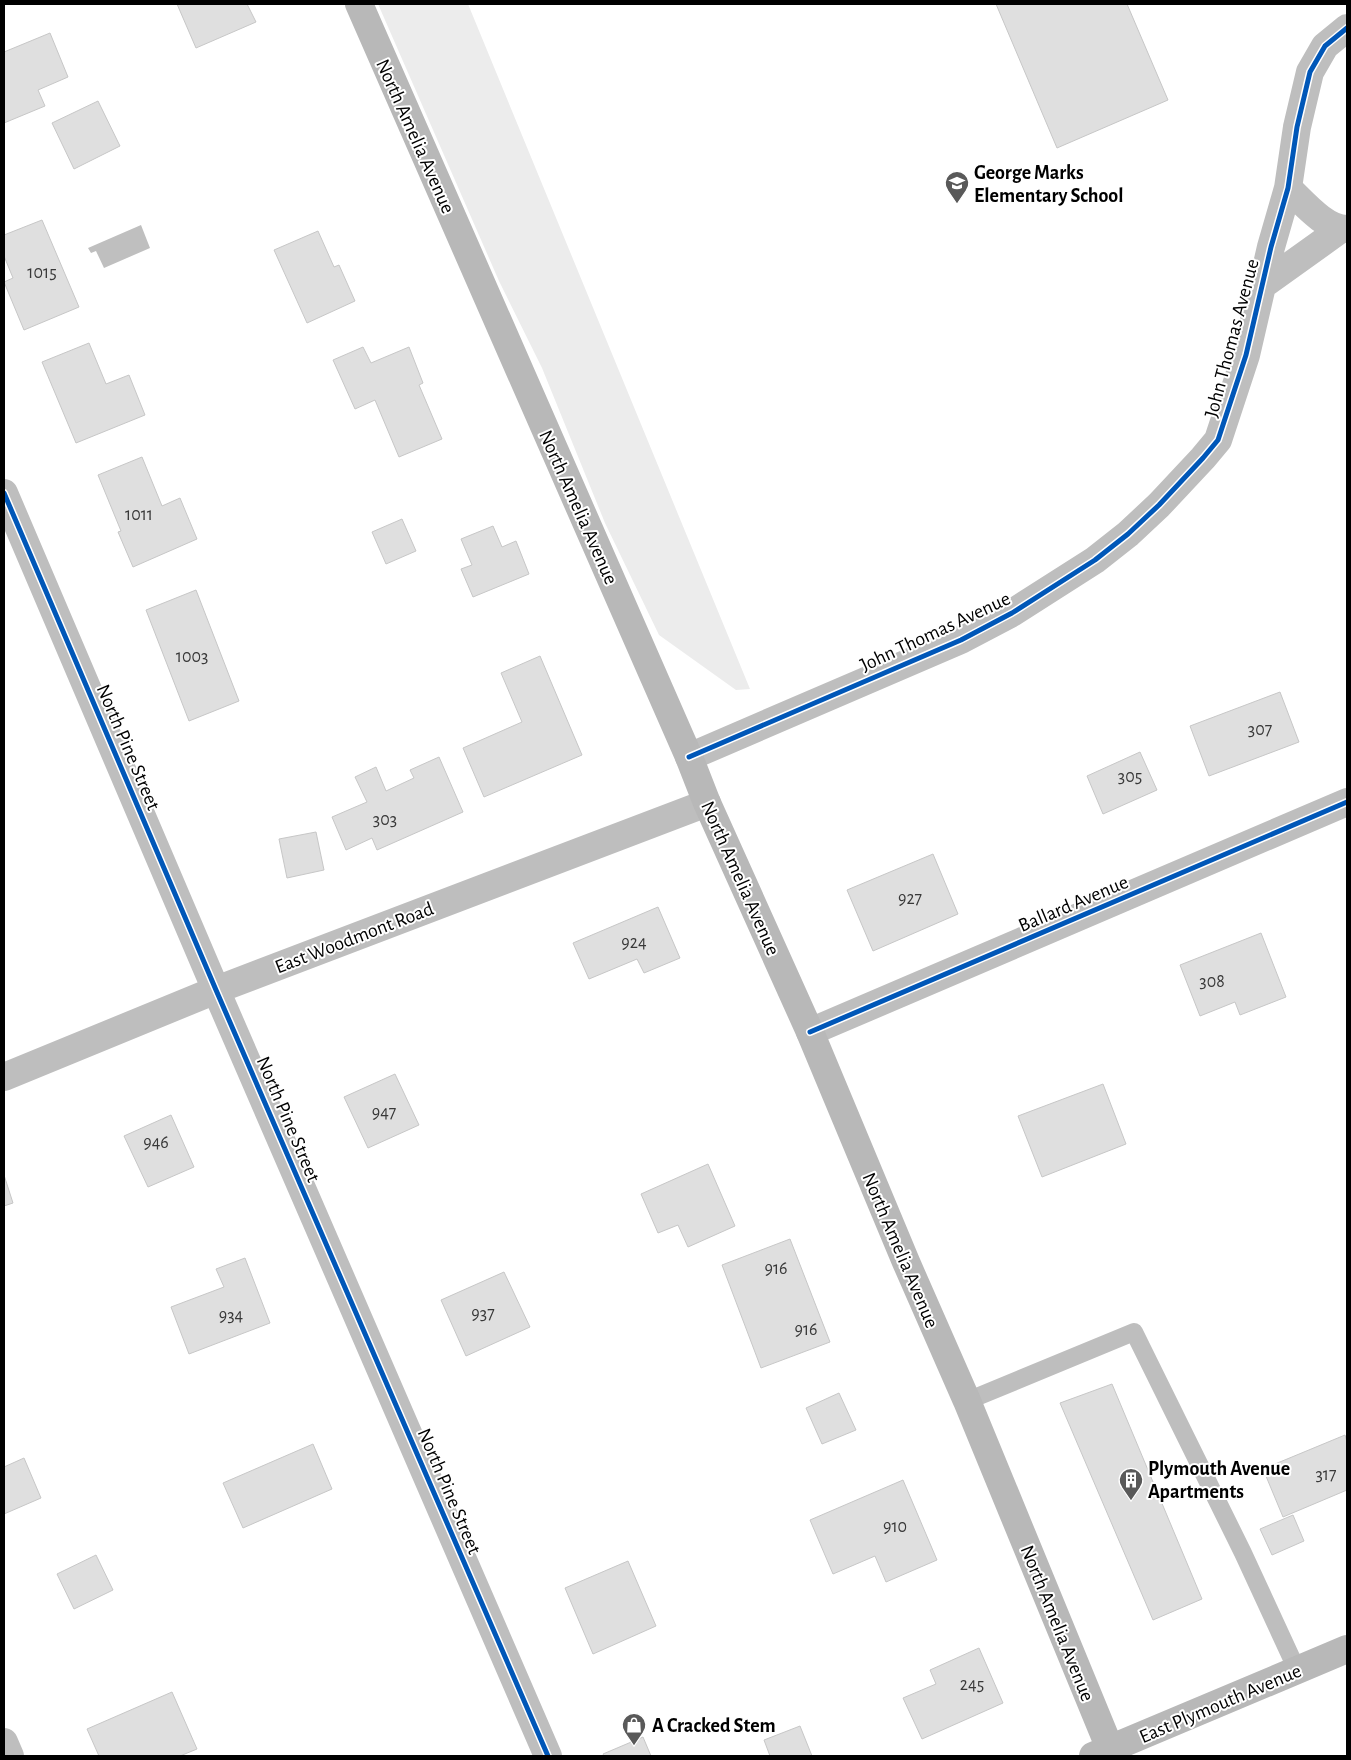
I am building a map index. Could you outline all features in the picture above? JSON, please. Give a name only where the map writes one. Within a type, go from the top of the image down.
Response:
[{"type":"main road","name":"North Amelia Avenue","points":[[358,4],[689,757],[707,803],[810,1032],[906,1262],[967,1401],[1105,1754]]},
{"type":"main road","name":"East Plymouth Avenue","points":[[1105,1754],[1347,1649]]},
{"type":"street","name":"John Thomas Avenue","points":[[689,757],[961,640],[1012,613],[1095,560],[1128,534],[1159,505],[1218,440],[1246,355],[1271,247],[1288,188],[1297,127],[1310,72],[1325,46],[1347,28]]},
{"type":"street","name":"John Thomas Avenue","points":[[1288,188],[1318,217],[1344,229]]},
{"type":"street","name":"John Thomas Avenue","points":[[1263,285],[1344,229]]},
{"type":"street","name":"North Pine Street","points":[[4,493],[216,990],[548,1756]]},
{"type":"street","name":"Ballard Avenue","points":[[810,1032],[1347,802]]},
{"type":"street","name":"East Woodmont Road","points":[[4,1077],[216,990],[707,803]]},
{"type":"street","points":[[4,1742],[10,1756]]},
{"type":"lane","points":[[967,1401],[1134,1332],[1243,1553],[1297,1670]]},
{"type":"shaded area","points":[[378,4],[468,4],[750,689],[736,690],[659,635],[605,523],[542,368],[499,281]]},
{"type":"shaded area","points":[[141,225],[150,248],[104,268],[96,251],[91,253],[88,248]]},
{"type":"building","points":[[177,4],[247,4],[256,22],[196,48]]},
{"type":"building","points":[[996,4],[1127,4],[1168,100],[1057,148]]},
{"type":"building","points":[[50,33],[68,77],[38,90],[45,106],[4,123],[4,52]]},
{"type":"building","points":[[98,101],[120,146],[74,169],[52,123]]},
{"type":"building","points":[[42,220],[79,307],[24,330],[4,282],[13,278],[4,256],[4,235]]},
{"type":"building","points":[[318,231],[334,267],[339,265],[355,301],[307,323],[274,250]]},
{"type":"building","points":[[89,343],[106,384],[129,375],[145,415],[76,443],[42,362]]},
{"type":"building","points":[[363,347],[371,363],[409,347],[423,383],[419,385],[442,439],[399,457],[375,400],[355,409],[333,360]]},
{"type":"building","points":[[142,457],[162,506],[180,498],[197,539],[133,567],[118,532],[121,531],[98,475]]},
{"type":"building","points":[[402,519],[416,551],[386,564],[372,532]]},
{"type":"building","points":[[493,526],[502,547],[516,541],[529,574],[473,597],[461,569],[472,565],[461,539]]},
{"type":"building","points":[[196,590],[239,701],[189,721],[146,610]]},
{"type":"building","points":[[540,656],[582,755],[484,797],[463,748],[522,722],[501,673]]},
{"type":"building","points":[[1280,692],[1299,742],[1209,776],[1190,726]]},
{"type":"building","points":[[1140,752],[1157,790],[1103,814],[1087,776]]},
{"type":"building","points":[[439,757],[463,812],[377,850],[372,838],[346,850],[332,817],[367,802],[355,777],[376,767],[386,791],[414,778],[410,770]]},
{"type":"building","points":[[316,832],[324,870],[287,878],[279,839]]},
{"type":"building","points":[[933,854],[958,914],[873,951],[847,890]]},
{"type":"building","points":[[658,907],[680,958],[644,973],[637,959],[589,979],[573,943]]},
{"type":"building","points":[[1261,933],[1286,997],[1240,1015],[1235,1002],[1200,1016],[1180,965]]},
{"type":"building","points":[[395,1074],[419,1125],[368,1148],[344,1097]]},
{"type":"building","points":[[1103,1084],[1126,1144],[1042,1177],[1018,1116]]},
{"type":"building","points":[[171,1115],[194,1167],[148,1187],[124,1136]]},
{"type":"building","points":[[708,1164],[735,1226],[688,1247],[678,1225],[658,1233],[641,1194]]},
{"type":"building","points":[[4,1175],[13,1203],[4,1206]]},
{"type":"building","points":[[790,1239],[830,1342],[761,1368],[722,1265]]},
{"type":"building","points":[[245,1258],[270,1323],[189,1354],[171,1307],[224,1287],[216,1269]]},
{"type":"building","points":[[504,1272],[530,1327],[466,1356],[441,1300]]},
{"type":"building","name":"Plymouth Avenue Apartments","points":[[1112,1384],[1202,1599],[1153,1620],[1060,1403]]},
{"type":"building","points":[[839,1393],[856,1430],[822,1444],[806,1408]]},
{"type":"building","points":[[1345,1435],[1347,1442],[1347,1490],[1283,1517],[1263,1469]]},
{"type":"building","points":[[313,1444],[332,1489],[243,1528],[223,1483]]},
{"type":"building","points":[[24,1458],[41,1498],[4,1514],[4,1467]]},
{"type":"building","points":[[903,1480],[937,1560],[886,1582],[875,1556],[833,1574],[810,1520]]},
{"type":"building","points":[[1293,1515],[1304,1541],[1272,1555],[1260,1529]]},
{"type":"building","points":[[96,1555],[113,1590],[74,1609],[57,1574]]},
{"type":"building","points":[[628,1561],[656,1626],[593,1654],[565,1588]]},
{"type":"building","points":[[979,1648],[1003,1703],[922,1739],[903,1698],[936,1684],[930,1670]]},
{"type":"building","points":[[172,1692],[197,1749],[180,1756],[99,1756],[87,1729]]},
{"type":"building","points":[[800,1726],[812,1756],[770,1756],[764,1740]]},
{"type":"building","name":"A Cracked Stem","points":[[643,1737],[651,1756],[604,1756],[603,1754]]},
{"type":"cycle path","points":[[689,757],[961,640],[1012,613],[1095,560],[1128,534],[1159,505],[1203,458],[1218,440],[1246,355],[1271,247],[1288,188],[1297,127],[1310,72],[1325,46],[1347,28]]},
{"type":"cycle path","points":[[4,493],[216,990],[548,1756]]},
{"type":"cycle path","points":[[810,1032],[1347,802]]},
{"type":"place","name":"George Marks Elementary School","points":[[957,204]]},
{"type":"place","name":"Plymouth Avenue Apartments","points":[[1131,1501]]},
{"type":"place","name":"A Cracked Stem","points":[[634,1746]]}]
